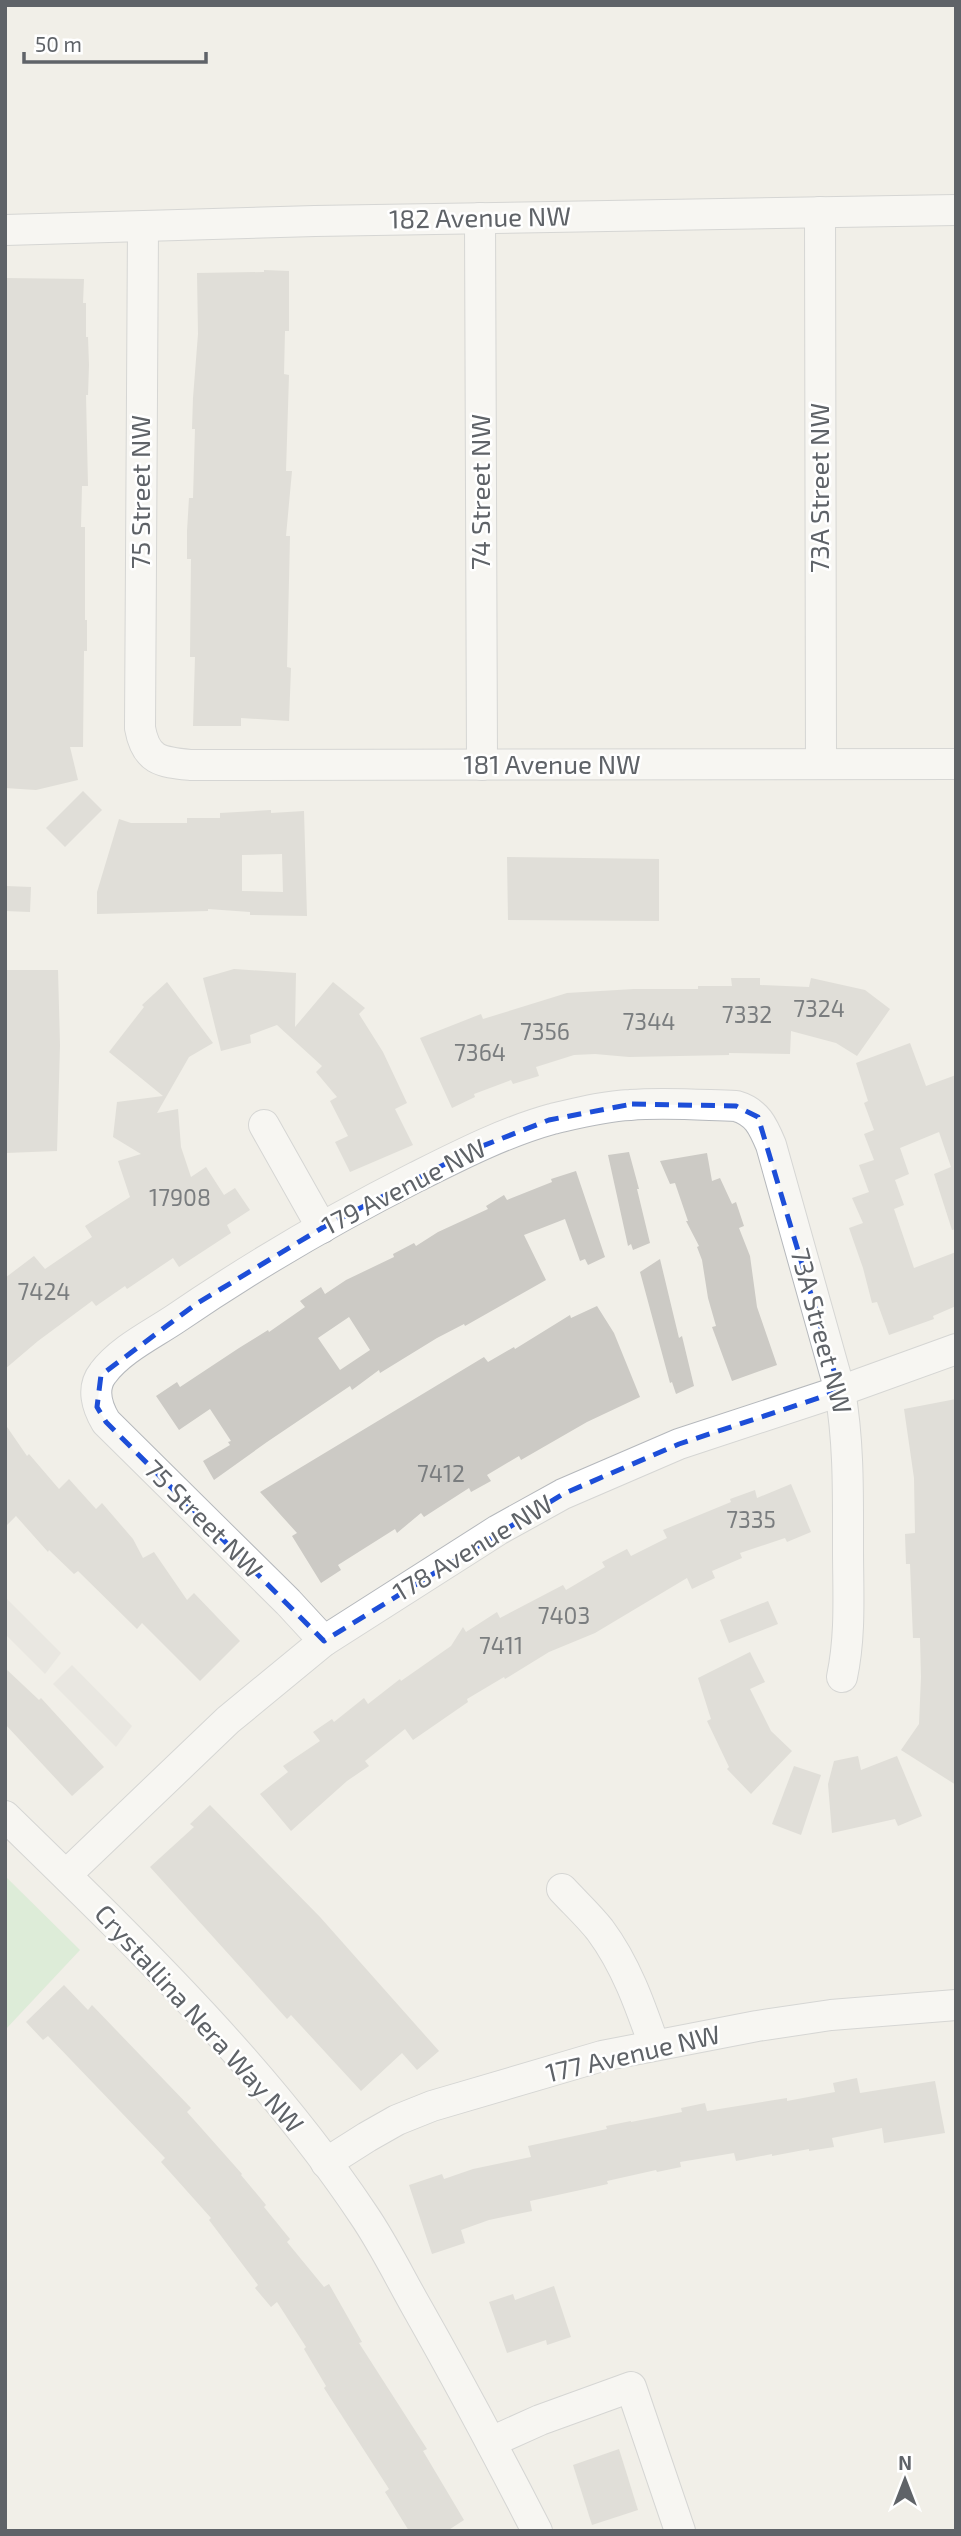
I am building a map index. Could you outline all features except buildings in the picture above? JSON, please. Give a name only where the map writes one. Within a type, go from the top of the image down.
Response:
[{"type":"street","name":"182 Avenue NW","points":[[5,230],[956,210]]},
{"type":"street","name":"73A Street NW","points":[[820,212],[821,764]]},
{"type":"street","name":"74 Street NW","points":[[480,218],[482,765]]},
{"type":"street","name":"75 Street NW","points":[[143,227],[140,729],[142,743],[149,755]]},
{"type":"street","name":"181 Avenue NW","points":[[149,755],[169,763],[191,765],[956,764]]},
{"type":"street","name":"179 Avenue NW","points":[[96,1390],[101,1375],[113,1362],[196,1304],[322,1228],[461,1155],[549,1120],[632,1104],[736,1106],[758,1117]]},
{"type":"street","name":"73A Street NW","points":[[758,1117],[771,1145],[840,1391],[847,1430],[849,1644],[842,1677]]},
{"type":"street","points":[[264,1125],[322,1228]]},
{"type":"street","name":"178 Avenue NW","points":[[66,1875],[228,1720],[324,1641],[447,1561],[563,1494],[679,1444],[956,1349]]},
{"type":"street","name":"75 Street NW","points":[[96,1390],[97,1407],[106,1422],[324,1641]]},
{"type":"street","name":"Crystallina Nera Way NW","points":[[5,1816],[164,1975],[243,2060],[327,2162],[365,2216],[491,2442],[537,2531]]},
{"type":"street","points":[[562,1889],[599,1929],[617,1957],[631,1983],[654,2046]]},
{"type":"street","name":"177 Avenue NW","points":[[327,2162],[397,2120],[432,2106],[602,2056],[757,2026],[831,2015],[956,2006]]},
{"type":"street","points":[[491,2442],[540,2420],[631,2387],[680,2531]]},
{"type":"highlighted area","points":[[632,1104],[736,1106],[758,1117],[840,1391],[679,1444],[563,1494],[324,1641],[106,1422],[97,1407],[101,1375],[196,1304],[322,1228],[472,1150],[549,1120]]},
{"type":"shaded area","points":[[5,1597],[61,1653],[45,1674],[5,1634]]},
{"type":"shaded area","points":[[72,1665],[132,1726],[116,1747],[53,1684]]},
{"type":"green space","points":[[5,1876],[80,1950],[5,2030]]}]
